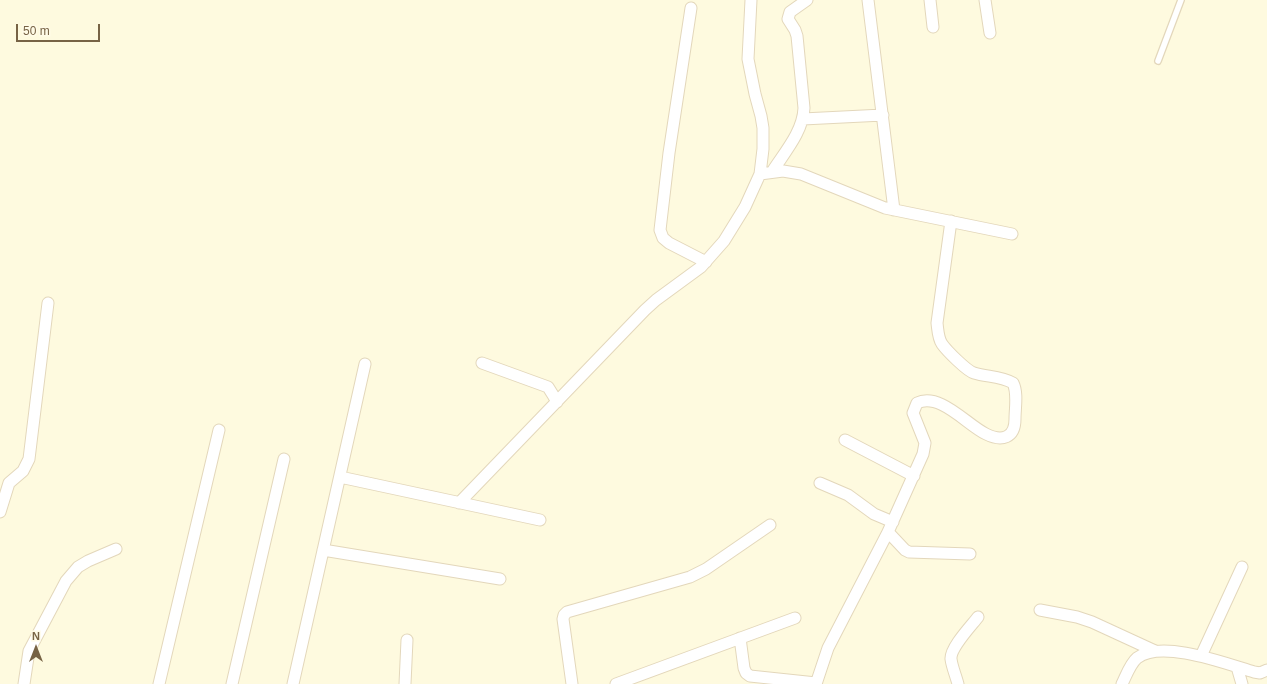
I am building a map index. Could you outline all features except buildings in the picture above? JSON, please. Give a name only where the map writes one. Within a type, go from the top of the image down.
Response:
[{"type":"street","points":[[460,503],[645,310],[706,262],[724,241],[746,207],[760,174],[763,149],[763,128],[761,116],[753,88],[748,59],[751,0]]},
{"type":"street","points":[[772,172],[798,132],[803,119],[804,108],[797,36],[788,20],[790,12],[806,0]]},
{"type":"street","points":[[868,0],[894,210]]},
{"type":"street","points":[[930,0],[933,27]]},
{"type":"street","points":[[985,0],[990,33]]},
{"type":"street","points":[[691,8],[660,234],[670,243],[706,262]]},
{"type":"street","points":[[803,119],[883,115]]},
{"type":"street","points":[[760,174],[772,172],[791,172],[801,174],[894,210],[1012,234]]},
{"type":"street","points":[[740,638],[744,668],[746,673],[750,676],[816,684],[828,648],[891,527],[925,448],[922,433],[914,413],[917,404],[922,401],[930,400],[937,403],[957,413],[979,431],[995,438],[1010,436],[1013,432],[1015,426],[1015,389],[1013,383],[1005,379],[973,373],[967,370],[942,344],[938,334],[937,323],[951,221]]},
{"type":"street","points":[[0,512],[9,483],[23,471],[29,459],[48,303]]},
{"type":"street","points":[[482,363],[548,387],[557,402]]},
{"type":"street","points":[[293,684],[365,364]]},
{"type":"street","points":[[159,684],[219,430]]},
{"type":"street","points":[[845,440],[914,476]]},
{"type":"street","points":[[232,684],[284,459]]},
{"type":"street","points":[[340,477],[540,520]]},
{"type":"street","points":[[820,483],[848,495],[891,527],[905,550],[909,552],[970,554]]},
{"type":"street","points":[[572,684],[563,619],[567,612],[690,577],[706,569],[770,525]]},
{"type":"street","points":[[24,684],[30,651],[66,581],[78,567],[116,549]]},
{"type":"street","points":[[323,550],[500,579]]},
{"type":"street","points":[[1201,656],[1242,567]]},
{"type":"street","points":[[1040,610],[1077,617],[1092,622],[1155,651]]},
{"type":"street","points":[[958,684],[951,660],[951,654],[978,617]]},
{"type":"street","points":[[616,684],[795,618]]},
{"type":"street","points":[[405,684],[407,640]]},
{"type":"street","points":[[1122,684],[1134,661],[1144,654],[1155,651],[1169,651],[1201,656],[1260,673],[1267,670]]},
{"type":"street","points":[[1237,667],[1242,684]]},
{"type":"lane","points":[[1158,61],[1182,0]]}]
